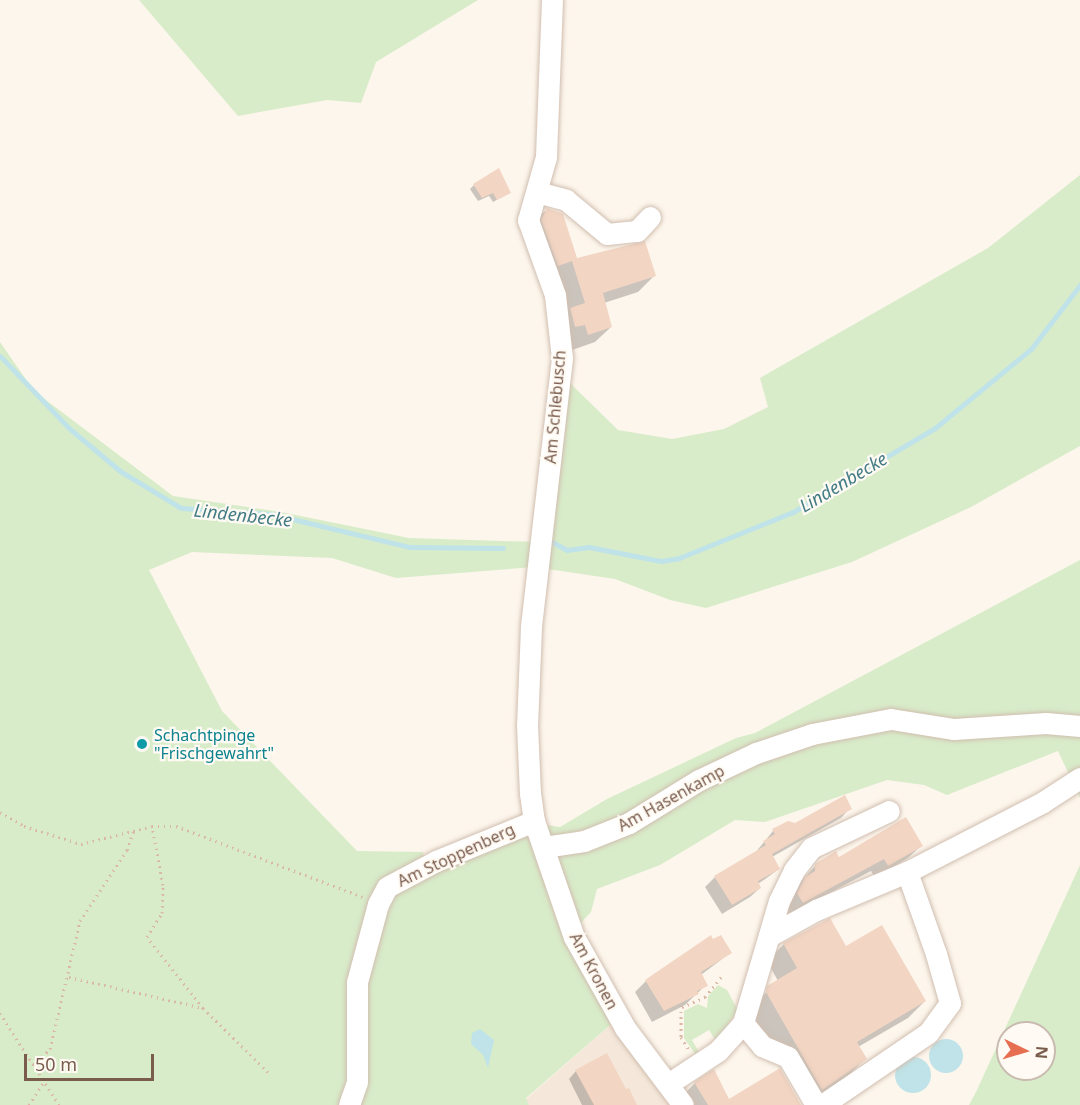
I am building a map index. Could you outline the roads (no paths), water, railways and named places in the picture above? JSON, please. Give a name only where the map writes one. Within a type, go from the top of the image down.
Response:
[{"type":"street","name":"Am Schlebusch","points":[[534,821],[526,725],[531,627],[562,358],[555,295],[529,231],[529,209],[537,192],[547,149],[552,0]]},
{"type":"street","points":[[537,192],[566,200],[607,234],[637,231],[650,217]]},
{"type":"street","name":"Am Hasenkamp","points":[[544,847],[584,841],[629,823],[708,775],[756,753],[823,732],[891,719],[954,729],[1046,723],[1080,726]]},
{"type":"street","points":[[770,936],[825,906],[907,872],[1043,802],[1080,778]]},
{"type":"street","points":[[668,1084],[718,1051],[743,1023],[779,901],[794,870],[811,848],[890,811]]},
{"type":"street","name":"Am Kronen","points":[[534,821],[574,937],[625,1028],[683,1105]]},
{"type":"street","name":"Am Stoppenberg","points":[[349,1105],[357,1082],[357,982],[378,904],[387,887],[400,879],[534,821]]},
{"type":"street","points":[[822,1105],[928,1033],[950,1003],[907,872]]},
{"type":"street","points":[[743,1023],[762,1046],[788,1057],[816,1105]]},
{"type":"water","points":[[480,1029],[494,1040],[488,1068],[483,1055],[471,1044],[472,1033]]},
{"type":"water","points":[[946,1039],[958,1044],[963,1056],[958,1068],[946,1073],[934,1068],[929,1056],[934,1044]]},
{"type":"water","points":[[913,1057],[925,1063],[931,1075],[925,1087],[913,1093],[901,1087],[895,1075],[901,1063]]},
{"type":"waterway","name":"Lindenbecke","points":[[552,542],[567,550],[589,547],[661,561],[679,558],[793,512],[935,428],[1031,349],[1080,285]]},
{"type":"waterway","name":"Lindenbecke","points":[[0,356],[70,429],[120,471],[181,508],[271,514],[409,547],[503,548]]},
{"type":"place","name":"Schachtpinge \"Frischgewahrt\"","points":[[142,744]]}]
